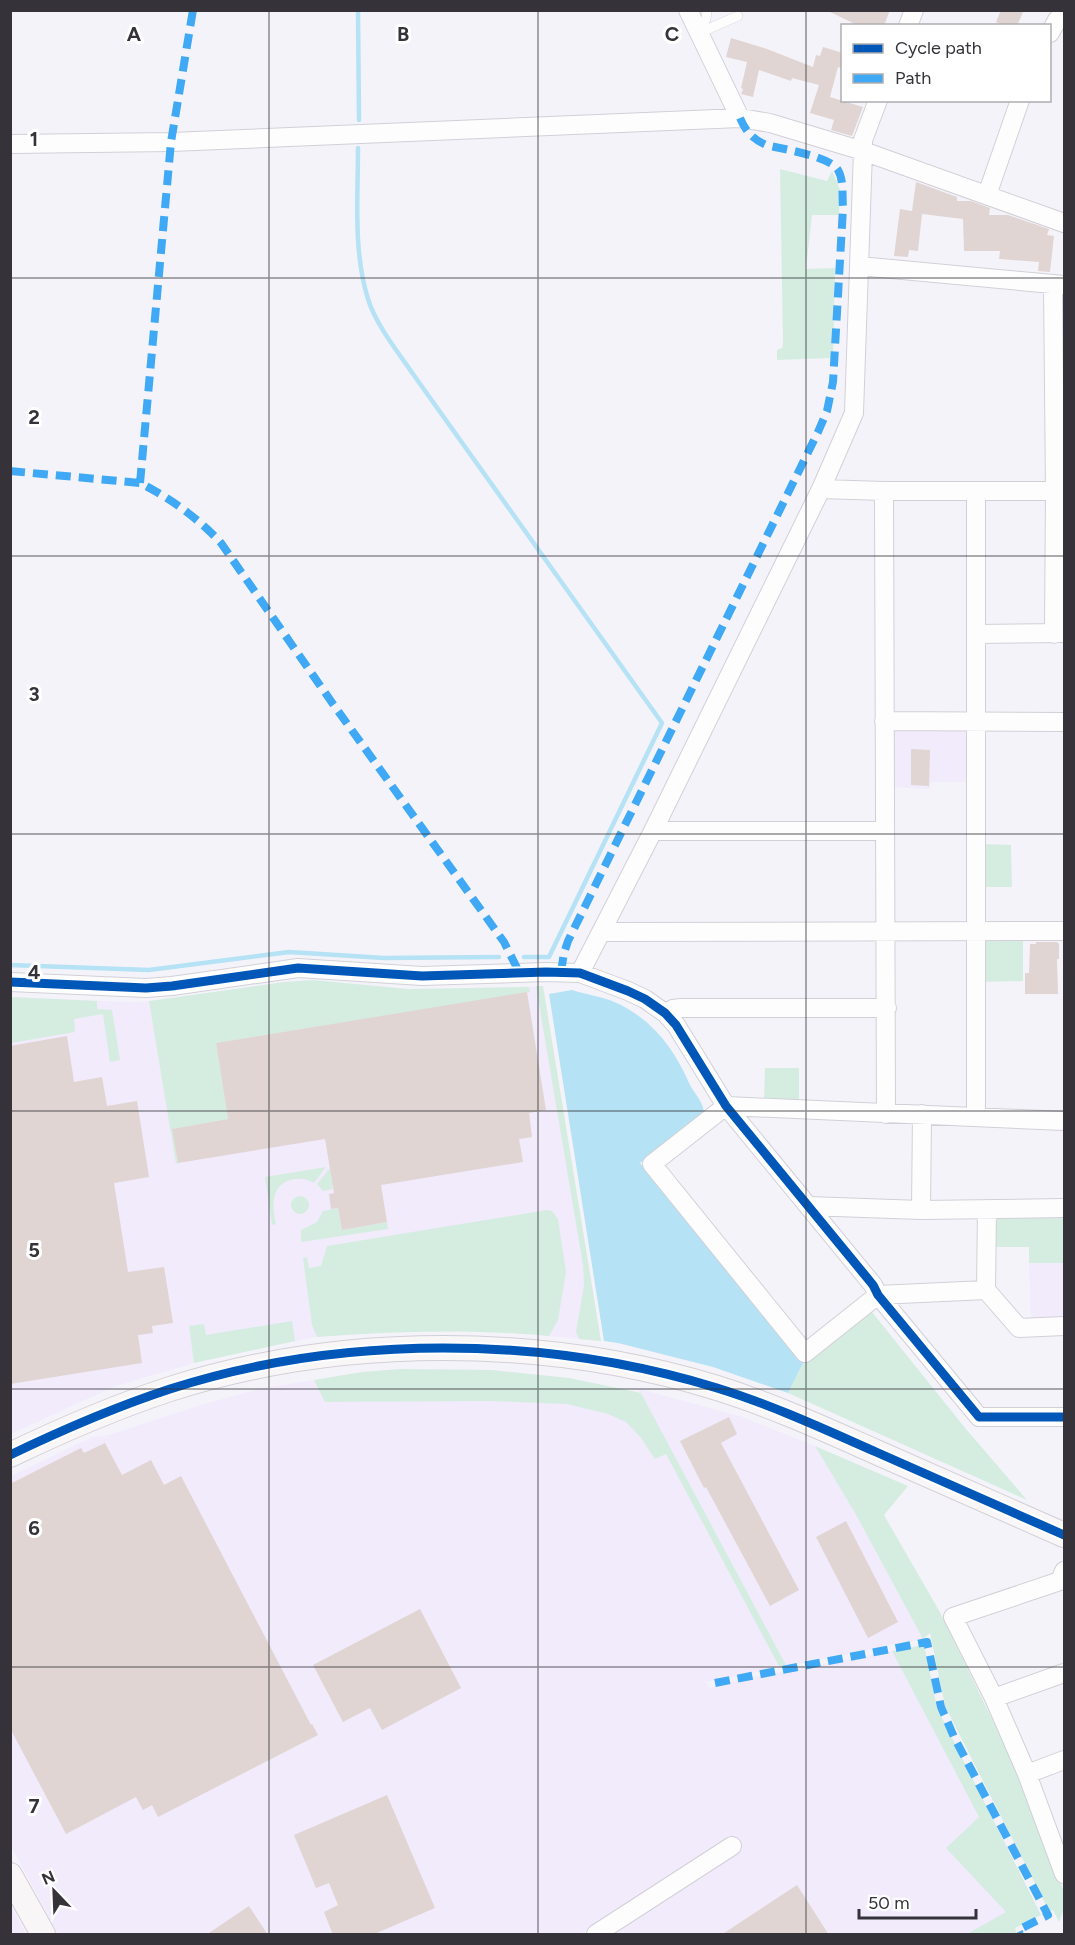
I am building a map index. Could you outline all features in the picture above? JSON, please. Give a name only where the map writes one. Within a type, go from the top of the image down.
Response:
[{"type":"street","points":[[688,10],[740,118]]},
{"type":"street","points":[[1051,31],[1057,20],[1065,13]]},
{"type":"street","points":[[580,973],[653,831],[821,489],[854,412],[863,140],[877,102]]},
{"type":"street","points":[[987,195],[1019,102]]},
{"type":"street","points":[[10,144],[52,145],[740,118],[771,123],[863,151],[1065,223]]},
{"type":"street","points":[[10,134],[52,145]]},
{"type":"street","points":[[859,266],[1059,285],[1059,633],[976,634]]},
{"type":"street","points":[[821,489],[1060,491]]},
{"type":"street","points":[[884,491],[886,1114]]},
{"type":"street","points":[[976,491],[976,1116]]},
{"type":"street","points":[[884,721],[1065,722]]},
{"type":"street","points":[[653,831],[885,831]]},
{"type":"street","points":[[602,932],[1065,931]]},
{"type":"street","points":[[10,982],[146,988],[298,968],[422,976],[580,973],[628,991],[645,999],[676,1025],[726,1106],[979,1417],[1065,1417]]},
{"type":"street","points":[[665,1014],[681,1008],[887,1008]]},
{"type":"street","points":[[986,1290],[878,1295],[805,1353],[652,1164],[726,1106],[1065,1121]]},
{"type":"street","points":[[921,1210],[922,1114]]},
{"type":"street","points":[[808,1206],[921,1210],[1065,1208]]},
{"type":"street","points":[[987,1209],[986,1290],[1019,1328],[1065,1326]]},
{"type":"street","points":[[10,1455],[75,1425],[140,1399],[205,1379],[285,1362],[368,1351],[454,1348],[509,1351],[613,1364],[720,1389],[809,1422],[1065,1535]]},
{"type":"street","points":[[1065,1571],[1060,1581],[953,1617],[994,1698],[1027,1774],[1065,1874]]},
{"type":"street","points":[[994,1698],[1065,1673]]},
{"type":"street","points":[[1027,1774],[1065,1760]]},
{"type":"street","points":[[596,1935],[732,1846]]},
{"type":"street","points":[[10,1875],[43,1935]]},
{"type":"lane","points":[[699,33],[706,19],[707,10]]},
{"type":"lane","points":[[699,33],[738,16]]},
{"type":"shaded area","points":[[897,729],[965,729],[971,735],[972,782],[931,782],[930,789],[890,787],[890,736]]},
{"type":"shaded area","points":[[313,980],[438,990],[543,986],[601,1341],[496,1331],[388,1332],[316,1337],[213,1358],[142,1378],[111,1388],[11,1434],[11,997],[129,1002],[163,1001],[284,982]]},
{"type":"shaded area","points":[[1029,1263],[1064,1263],[1064,1313],[1057,1320],[1031,1320]]},
{"type":"shaded area","points":[[401,1369],[491,1370],[569,1378],[640,1393],[639,1389],[740,1416],[815,1446],[855,1513],[923,1639],[706,1682],[710,1688],[722,1683],[924,1645],[937,1708],[1041,1915],[1015,1928],[1017,1934],[615,1934],[740,1852],[725,1841],[580,1934],[58,1934],[11,1846],[11,1476],[92,1437],[109,1435],[194,1407],[259,1389],[362,1372]]},
{"type":"shaded area","points":[[11,1906],[26,1934],[11,1934]]},
{"type":"green space","points":[[780,169],[827,181],[832,171],[840,190],[839,215],[812,215],[806,269],[835,268],[833,358],[777,360],[777,350],[782,348],[783,344]]},
{"type":"green space","points":[[982,844],[1011,845],[1012,887],[983,887]]},
{"type":"green space","points":[[988,938],[1023,938],[1023,981],[982,982],[982,944]]},
{"type":"green space","points":[[313,980],[408,989],[529,987],[530,992],[216,1043],[228,1119],[173,1129],[178,1163],[176,1164],[149,1001]]},
{"type":"green space","points":[[536,986],[543,986],[601,1341],[579,1339],[576,1332],[584,1285],[583,1265]]},
{"type":"green space","points":[[11,997],[97,1001],[97,1009],[112,1010],[120,1060],[110,1062],[103,1014],[74,1019],[75,1032],[11,1043]]},
{"type":"green space","points":[[765,1068],[799,1068],[799,1103],[764,1101]]},
{"type":"green space","points":[[326,1167],[314,1183],[297,1179],[281,1185],[274,1198],[276,1224],[272,1225],[265,1177]]},
{"type":"green space","points":[[330,1168],[333,1189],[323,1191],[317,1184]]},
{"type":"green space","points":[[300,1196],[306,1199],[309,1205],[306,1211],[300,1214],[294,1211],[291,1205],[294,1199]]},
{"type":"green space","points":[[338,1208],[342,1230],[387,1222],[388,1229],[301,1242],[301,1230],[317,1222],[323,1211]]},
{"type":"green space","points":[[552,1211],[558,1219],[566,1272],[558,1320],[549,1336],[491,1332],[433,1332],[317,1337],[312,1325],[303,1258],[307,1257],[309,1268],[321,1266],[327,1246]]},
{"type":"green space","points":[[1059,1213],[1064,1220],[1064,1263],[1029,1263],[1029,1247],[992,1247],[992,1218]]},
{"type":"green space","points":[[866,1312],[872,1312],[966,1429],[1027,1500],[788,1393],[803,1363]]},
{"type":"green space","points":[[292,1321],[295,1341],[194,1363],[189,1326],[204,1324],[206,1335]]},
{"type":"green space","points":[[401,1369],[491,1370],[569,1378],[641,1393],[787,1667],[780,1668],[666,1454],[655,1459],[641,1438],[626,1422],[608,1414],[567,1404],[487,1401],[325,1402],[314,1380],[362,1372]]},
{"type":"green space","points":[[815,1446],[908,1486],[884,1515],[941,1614],[1021,1779],[1064,1892],[1064,1909],[1059,1922],[1053,1910],[1049,1911],[945,1706],[930,1633],[923,1639],[855,1513]]},
{"type":"green space","points":[[924,1645],[937,1708],[1041,1915],[1015,1928],[1017,1934],[967,1934],[1006,1912],[946,1848],[979,1817],[892,1651]]},
{"type":"water","points":[[572,990],[612,1001],[650,1025],[669,1046],[701,1102],[704,1114],[640,1163],[803,1363],[788,1393],[713,1367],[604,1341],[549,994]]},
{"type":"building","points":[[826,10],[890,10],[885,24],[855,24]]},
{"type":"building","points":[[1001,10],[1024,10],[1018,24],[996,22]]},
{"type":"building","points":[[731,38],[813,67],[816,55],[820,56],[823,47],[841,52],[841,68],[838,67],[830,97],[863,107],[852,136],[831,130],[834,120],[810,113],[819,85],[792,78],[791,81],[759,70],[753,97],[741,94],[747,62],[726,57]]},
{"type":"building","points":[[916,182],[957,197],[957,201],[971,201],[990,208],[989,215],[1008,215],[1049,229],[1047,235],[1054,236],[1050,272],[1038,271],[1039,262],[999,259],[1000,251],[964,251],[963,219],[922,214],[918,251],[909,250],[908,257],[894,256],[900,209],[912,211]]},
{"type":"building","points":[[911,749],[930,750],[929,786],[911,785]]},
{"type":"building","points":[[1036,942],[1057,942],[1059,944],[1058,994],[1025,994],[1025,973],[1029,973],[1030,944],[1036,944]]},
{"type":"building","points":[[527,992],[546,1110],[529,1113],[532,1137],[519,1139],[523,1162],[381,1185],[387,1222],[342,1230],[338,1208],[331,1209],[329,1194],[334,1193],[325,1139],[178,1163],[172,1129],[228,1119],[216,1043]]},
{"type":"building","points":[[67,1036],[74,1082],[102,1077],[107,1106],[137,1101],[149,1177],[114,1183],[128,1272],[164,1267],[173,1323],[152,1326],[153,1333],[138,1335],[142,1363],[10,1384],[10,1046]]},
{"type":"building","points":[[729,1417],[737,1434],[721,1443],[799,1590],[770,1606],[680,1441]]},
{"type":"building","points":[[105,1443],[122,1475],[151,1460],[164,1485],[181,1476],[318,1735],[158,1817],[152,1805],[143,1810],[136,1797],[66,1834],[10,1728],[10,1484],[81,1448],[84,1453]]},
{"type":"building","points":[[846,1521],[898,1622],[868,1638],[816,1537]]},
{"type":"building","points":[[420,1609],[461,1688],[382,1730],[370,1708],[343,1722],[313,1665]]},
{"type":"building","points":[[387,1795],[435,1908],[372,1935],[333,1935],[324,1912],[338,1905],[329,1883],[316,1888],[294,1835]]},
{"type":"building","points":[[797,1885],[829,1935],[721,1935]]},
{"type":"building","points":[[249,1906],[268,1935],[206,1935]]},
{"type":"waterway","points":[[358,10],[359,120]]},
{"type":"waterway","points":[[358,148],[358,243],[363,281],[376,319],[662,723],[549,957],[524,957]]},
{"type":"waterway","points":[[10,965],[149,970],[289,952],[384,958],[499,957]]},
{"type":"marked path","points":[[140,483],[171,142],[193,10]]},
{"type":"marked path","points":[[561,972],[568,941],[827,411],[833,382],[843,208],[840,174],[833,165],[826,161],[761,143],[747,131],[740,118]]},
{"type":"marked path","points":[[10,471],[140,483],[184,510],[212,534],[221,543],[504,942],[520,974]]},
{"type":"marked path","points":[[715,1683],[927,1642],[941,1707],[954,1737],[1048,1915],[1018,1930],[1020,1934]]},
{"type":"cycle path","points":[[10,982],[146,988],[298,968],[422,976],[580,973],[628,991],[645,999],[665,1013],[676,1025],[726,1106],[979,1417],[1064,1417]]},
{"type":"cycle path","points":[[10,1455],[129,1403],[236,1371],[304,1358],[373,1351],[443,1348],[513,1351],[583,1358],[651,1371],[717,1388],[817,1426],[1064,1535]]}]
